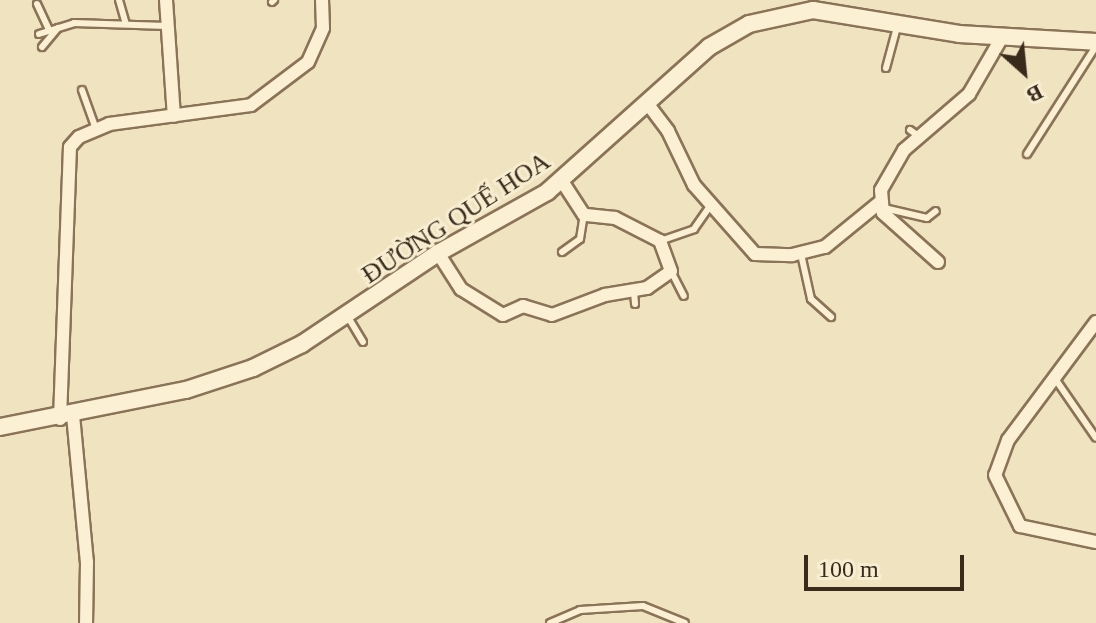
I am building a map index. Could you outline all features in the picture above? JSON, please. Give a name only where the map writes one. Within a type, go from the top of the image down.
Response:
[{"type":"street","points":[[166,0],[174,116]]},
{"type":"street","points":[[86,623],[87,562],[67,417],[66,159],[79,137],[96,129],[174,116],[238,110],[289,81],[318,45],[322,0]]},
{"type":"street","name":"ĐƯỜNG QUẾ HOA","points":[[0,427],[67,417],[243,372],[348,317],[438,253],[562,181],[728,34],[794,10],[824,6],[898,24],[1002,37],[1096,44]]},
{"type":"street","points":[[647,103],[668,131],[687,176],[712,203],[733,235],[755,254],[801,254],[844,235],[879,205],[898,157],[915,133],[969,94],[1002,37]]},
{"type":"street","points":[[438,253],[461,289],[494,314],[523,306],[552,315],[605,295],[635,298],[671,271],[660,241],[615,218],[584,215],[562,181]]},
{"type":"street","points":[[879,205],[938,262]]},
{"type":"street","points":[[1094,328],[1008,440],[995,475],[998,488],[1015,521],[1029,531],[1096,542]]},
{"type":"lane","points":[[119,0],[126,24]]},
{"type":"lane","points":[[37,4],[49,30]]},
{"type":"lane","points":[[886,68],[898,24]]},
{"type":"lane","points":[[42,47],[60,25]]},
{"type":"lane","points":[[39,34],[60,25],[167,26]]},
{"type":"lane","points":[[1027,154],[1096,44]]},
{"type":"lane","points":[[82,90],[96,129]]},
{"type":"lane","points":[[660,241],[694,229],[712,203]]},
{"type":"lane","points":[[879,205],[927,218],[936,211]]},
{"type":"lane","points":[[562,252],[580,239],[584,215]]},
{"type":"lane","points":[[801,254],[811,299],[831,317]]},
{"type":"lane","points":[[671,271],[684,296]]},
{"type":"lane","points":[[348,317],[363,342]]},
{"type":"lane","points":[[1056,380],[1096,438]]},
{"type":"lane","points":[[550,623],[580,610],[643,606],[685,623]]}]
